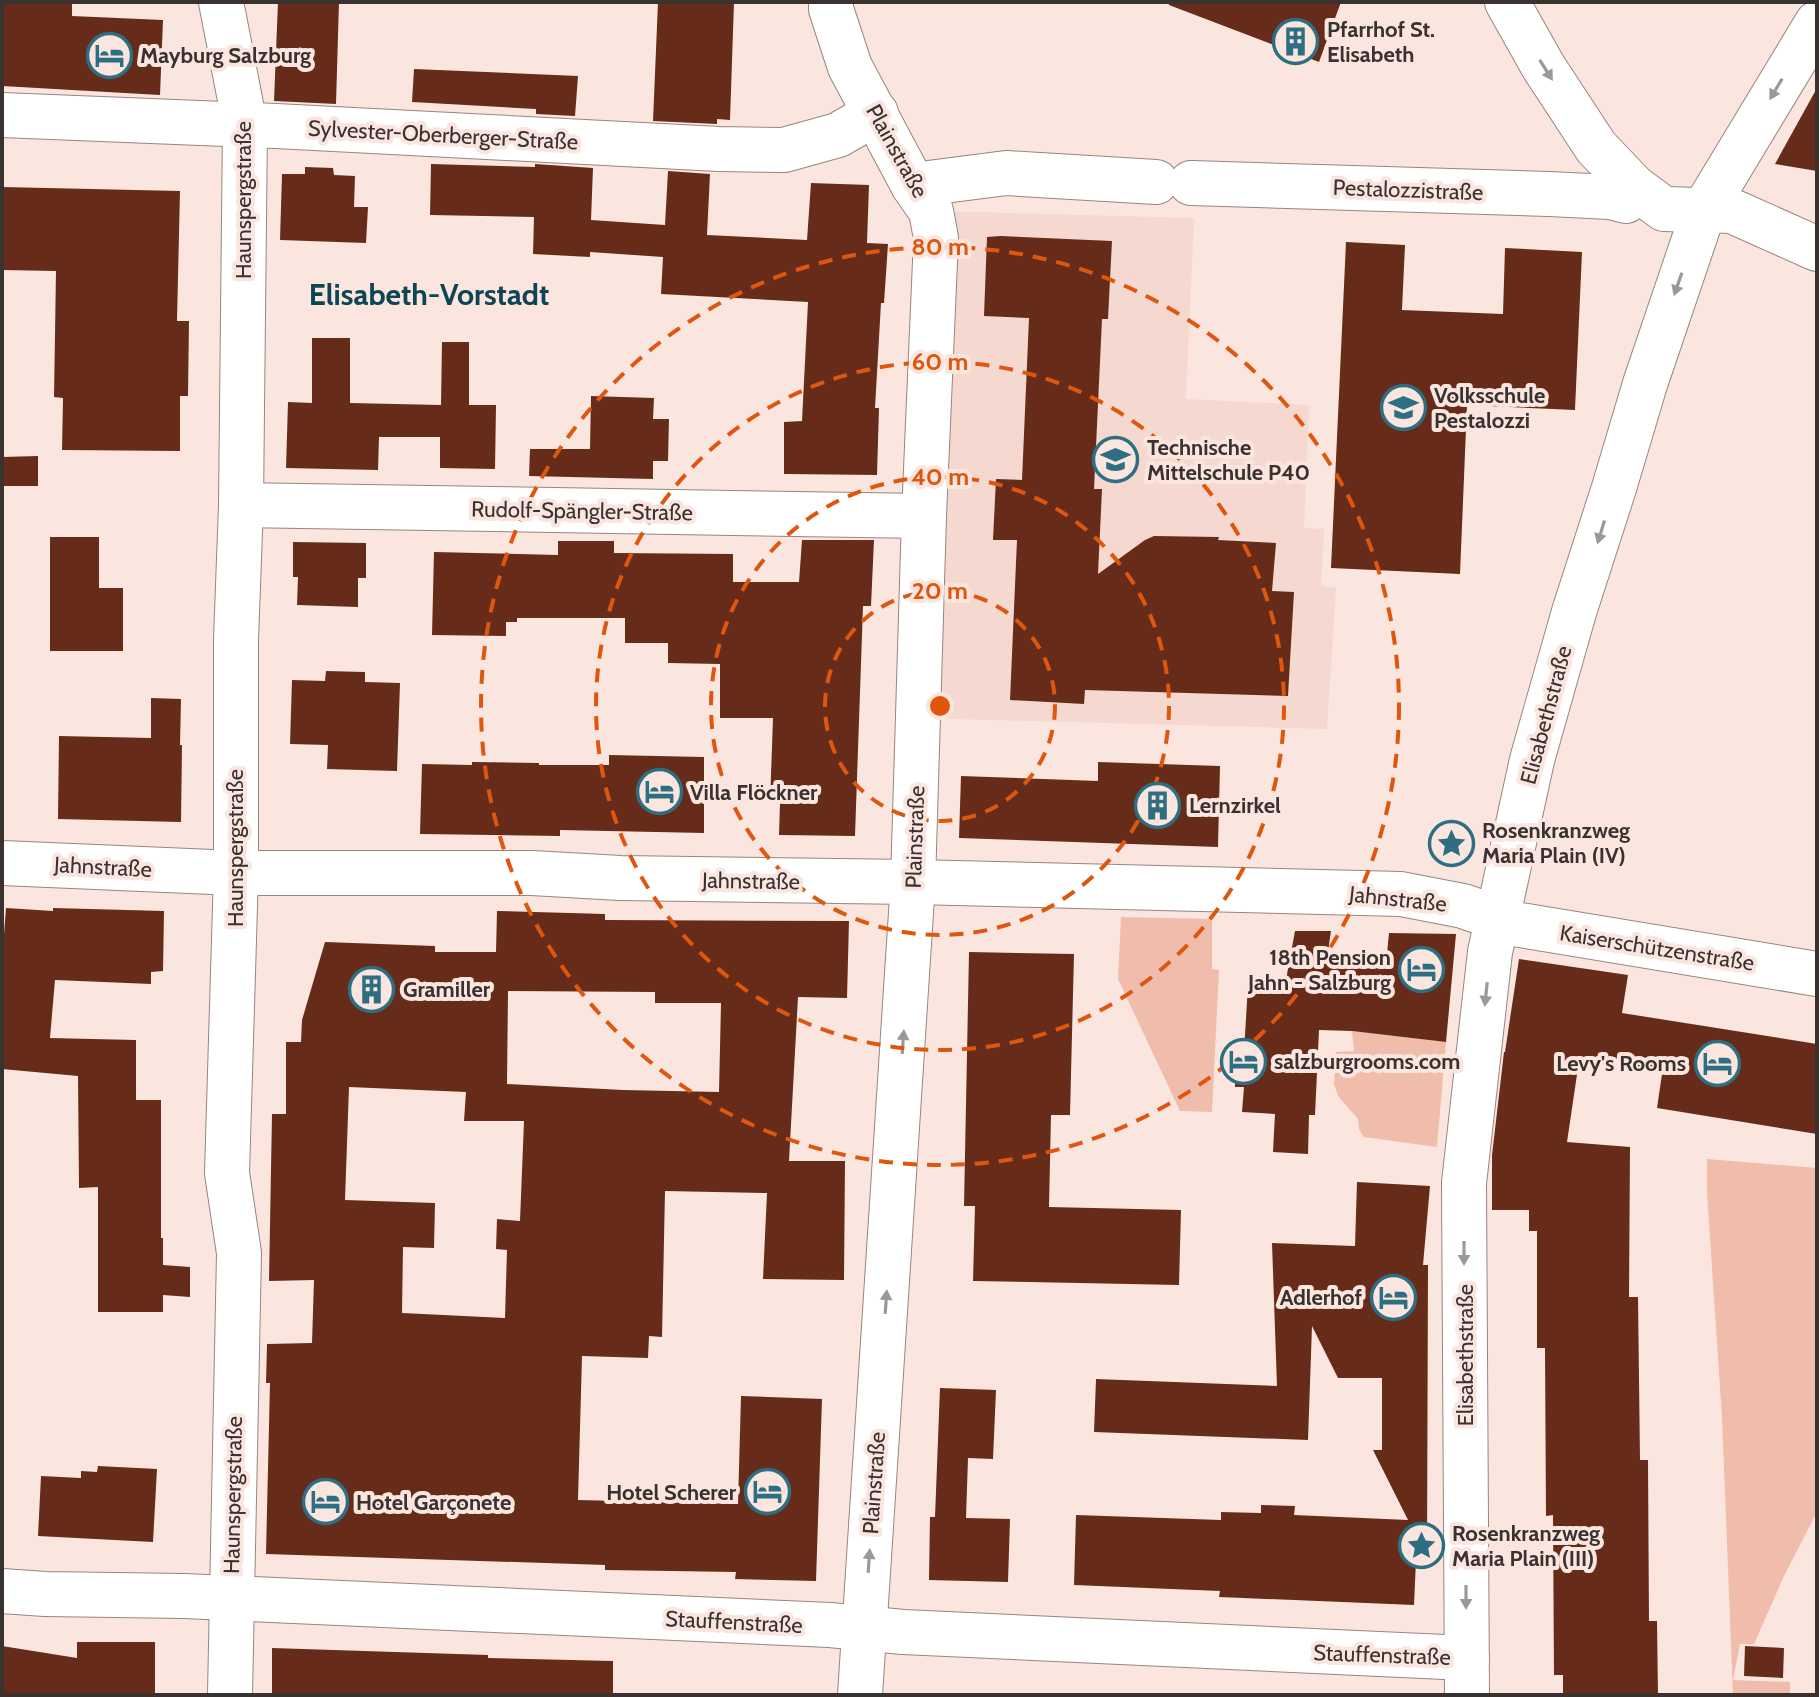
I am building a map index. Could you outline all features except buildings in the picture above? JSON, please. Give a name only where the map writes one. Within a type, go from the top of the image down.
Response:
[{"type":"street","name":"Haunspergstraße","points":[[221,2],[245,125],[236,671],[236,873],[227,1173],[239,1253],[230,1695]]},
{"type":"street","name":"Plainstraße","points":[[831,2],[850,67],[913,185],[931,211],[936,238],[913,882],[860,1695]]},
{"type":"street","points":[[1507,2],[1543,66],[1596,147],[1634,187],[1664,209],[1732,211],[1817,249]]},
{"type":"street","name":"Elisabethstraße","points":[[1467,1676],[1464,1183],[1490,952],[1532,760],[1574,612],[1645,384],[1704,210],[1817,23]]},
{"type":"street","name":"Sylvester-Oberberger-Straße","points":[[2,115],[784,150],[838,135],[876,113]]},
{"type":"street","name":"Pestalozzistraße","points":[[913,185],[1006,173],[1173,182],[1549,194],[1610,197],[1626,201]]},
{"type":"street","name":"Rudolf-Spängler-Straße","points":[[241,505],[924,516]]},
{"type":"street","name":"Jahnstraße","points":[[2,863],[236,873],[532,873],[620,878],[1401,894],[1463,906],[1498,917]]},
{"type":"street","name":"Kaiserschützenstraße","points":[[1498,917],[1514,924],[1817,974]]},
{"type":"street","name":"Stauffenstraße","points":[[2,1591],[169,1595],[830,1625],[1467,1676]]},
{"type":"shaded area","name":"Technische Mittelschule P40","points":[[931,211],[1194,218],[1186,399],[1309,405],[1304,528],[1324,529],[1321,586],[1336,588],[1327,729],[919,718]]},
{"type":"shaded area","points":[[1121,917],[1212,919],[1212,969],[1219,970],[1212,1112],[1180,1111],[1118,979]]},
{"type":"shaded area","points":[[1352,1031],[1446,1042],[1437,1147],[1364,1137],[1358,1119],[1338,1096],[1334,1084],[1336,1052],[1354,1051]]},
{"type":"shaded area","points":[[1707,1159],[1817,1168],[1817,1512],[1754,1644],[1740,1644],[1733,1680],[1790,1682],[1790,1695],[1733,1695],[1722,1417]]},
{"type":"place","name":"Pfarrhof St. Elisabeth","points":[[1296,42]]},
{"type":"place","name":"Mayburg Salzburg","points":[[109,55]]},
{"type":"place","name":"Volksschule Pestalozzi","points":[[1403,408]]},
{"type":"place","name":"Technische Mittelschule P40","points":[[1116,460]]},
{"type":"place","name":"Villa Flöckner","points":[[659,792]]},
{"type":"place","name":"Lernzirkel","points":[[1158,805]]},
{"type":"place","name":"Rosenkranzweg Maria Plain (IV)","points":[[1451,843]]},
{"type":"place","name":"18th Pension Jahn - Salzburg","points":[[1422,970]]},
{"type":"place","name":"Gramiller","points":[[372,989]]},
{"type":"place","name":"salzburgrooms.com","points":[[1243,1061]]},
{"type":"place","name":"Levy's Rooms","points":[[1717,1063]]},
{"type":"place","name":"Adlerhof","points":[[1393,1297]]},
{"type":"place","name":"Hotel Scherer","points":[[767,1492]]},
{"type":"place","name":"Hotel Garçonete","points":[[325,1502]]},
{"type":"place","name":"Rosenkranzweg Maria Plain (III)","points":[[1421,1546]]},
{"type":"district","name":"Elisabeth-Vorstadt","points":[[429,294]]}]
